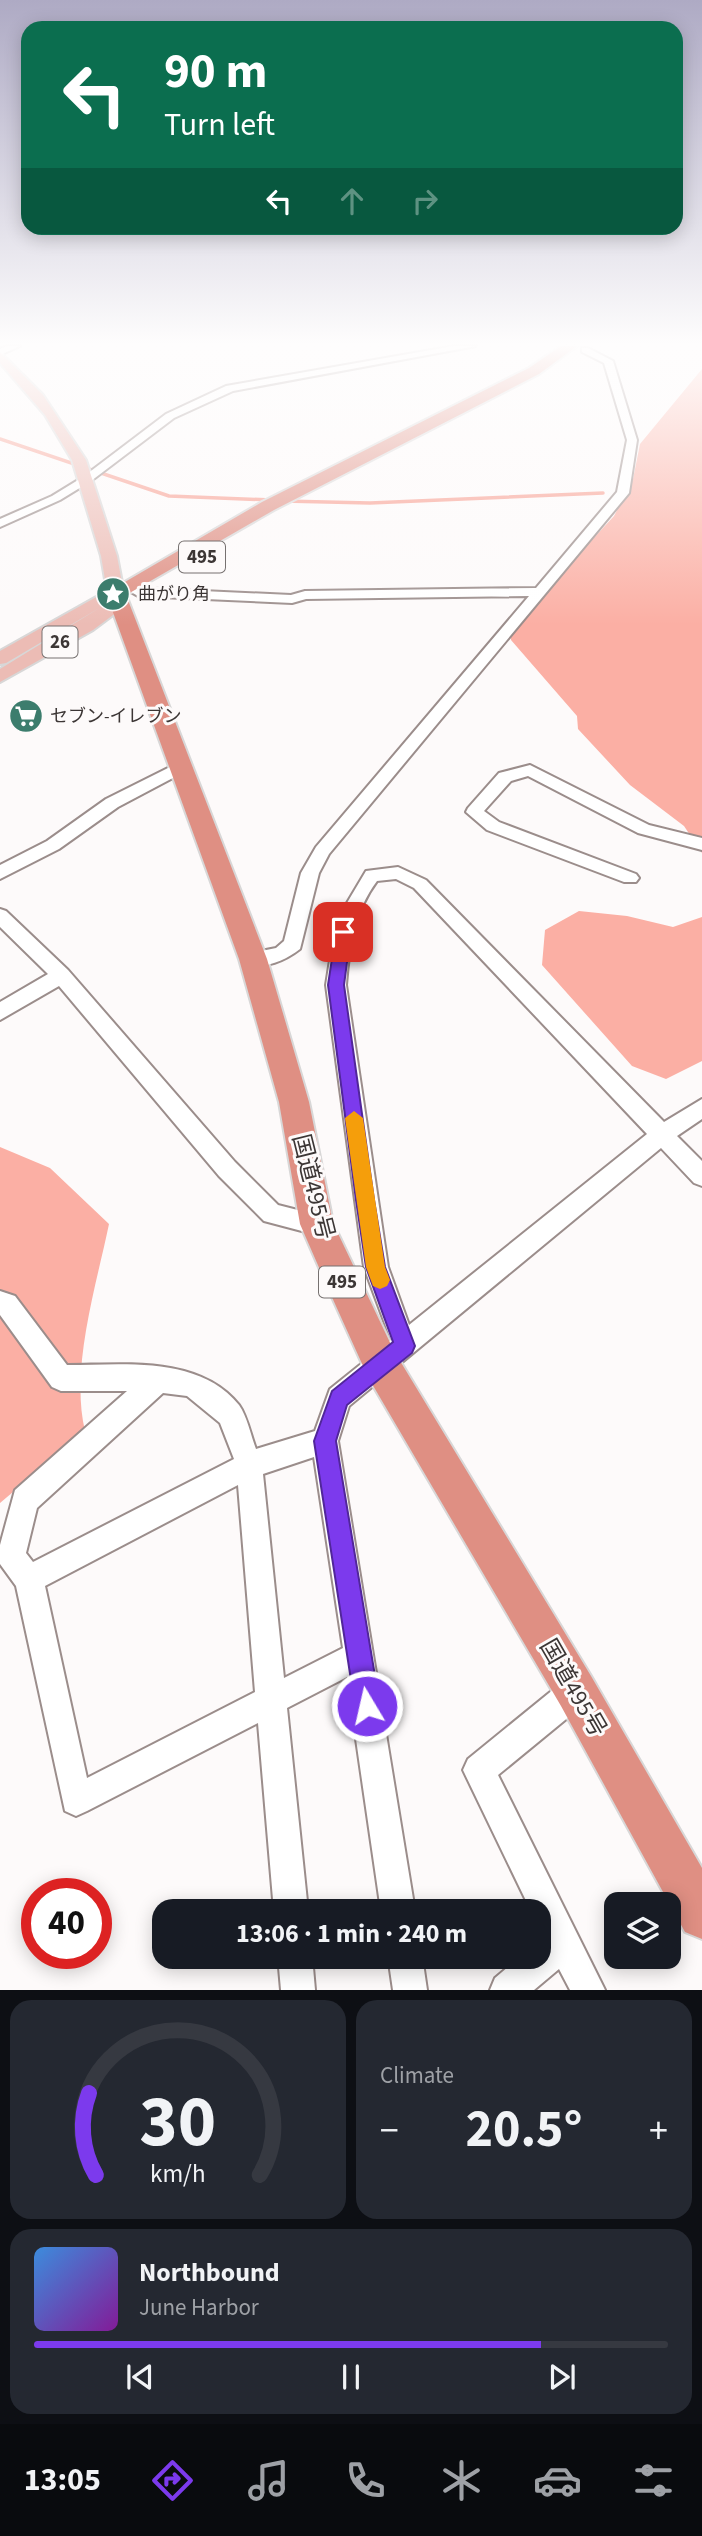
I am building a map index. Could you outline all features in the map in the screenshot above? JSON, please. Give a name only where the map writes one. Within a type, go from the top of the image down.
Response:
[{"type":"highway","name":"495","points":[[124,596],[277,508],[414,439]]},
{"type":"highway","name":"国道495号","points":[[124,596],[180,767],[253,959],[294,1102],[304,1168],[317,1224],[393,1355],[576,1691],[702,1914]]},
{"type":"main road","points":[[66,439],[87,480],[114,573],[124,596]]},
{"type":"main road","name":"26","points":[[0,659],[69,617],[124,596]]},
{"type":"main road","name":"26","points":[[0,677],[87,626],[124,596]]},
{"type":"street","points":[[0,523],[56,498],[87,480],[140,439]]},
{"type":"street","points":[[253,959],[281,954],[293,944],[310,873],[322,851],[623,493],[632,439]]},
{"type":"street","points":[[124,596],[292,599],[304,595],[540,592]]},
{"type":"street","points":[[0,873],[53,845],[112,803],[180,767]]},
{"type":"street","points":[[630,878],[493,826],[474,813],[505,777],[530,770],[643,829],[702,844]]},
{"type":"street","points":[[393,1355],[376,1267],[336,985],[339,949],[348,915],[358,893],[372,875],[398,873],[420,884],[702,1176]]},
{"type":"street","points":[[0,916],[61,975],[227,1169],[272,1214],[317,1224]]},
{"type":"street","points":[[0,1012],[61,975]]},
{"type":"street","points":[[396,1899],[325,1441],[339,1398],[661,1135],[702,1108]]},
{"type":"street","points":[[0,1303],[7,1304],[61,1378],[158,1380],[192,1384],[230,1414],[249,1465],[290,1899]]},
{"type":"street","points":[[158,1380],[25,1500],[11,1557],[29,1579],[76,1800],[360,1655]]},
{"type":"street","points":[[29,1579],[249,1465],[325,1441]]},
{"type":"street","points":[[576,1691],[479,1770],[587,1990]]},
{"type":"street","points":[[507,1990],[564,1943]]},
{"type":"street","points":[[296,1969],[298,1990]]},
{"type":"street","points":[[407,1969],[410,1990]]},
{"type":"shaded area","points":[[644,439],[702,439],[702,853],[684,826],[630,785],[578,729],[577,716],[511,640],[510,629],[614,516],[633,479],[640,444]]},
{"type":"shaded area","points":[[579,911],[627,916],[673,927],[702,917],[702,1061],[666,1079],[632,1066],[542,965],[545,930]]},
{"type":"shaded area","points":[[0,1147],[50,1168],[109,1224],[86,1328],[81,1381],[85,1431],[0,1503]]},
{"type":"waterway","points":[[0,439],[169,496],[272,500]]},
{"type":"waterway","points":[[283,501],[370,503],[603,493]]},
{"type":"slow traffic","points":[[354,1118],[365,1200],[380,1280]]},
{"type":"place","name":"曲がり角","points":[[113,594]]},
{"type":"place","name":"セブン-イレブン","points":[[26,716]]},
{"type":"route","points":[[343,932],[336,985],[365,1200],[376,1267],[405,1346],[339,1398],[325,1441],[367,1706]]}]
